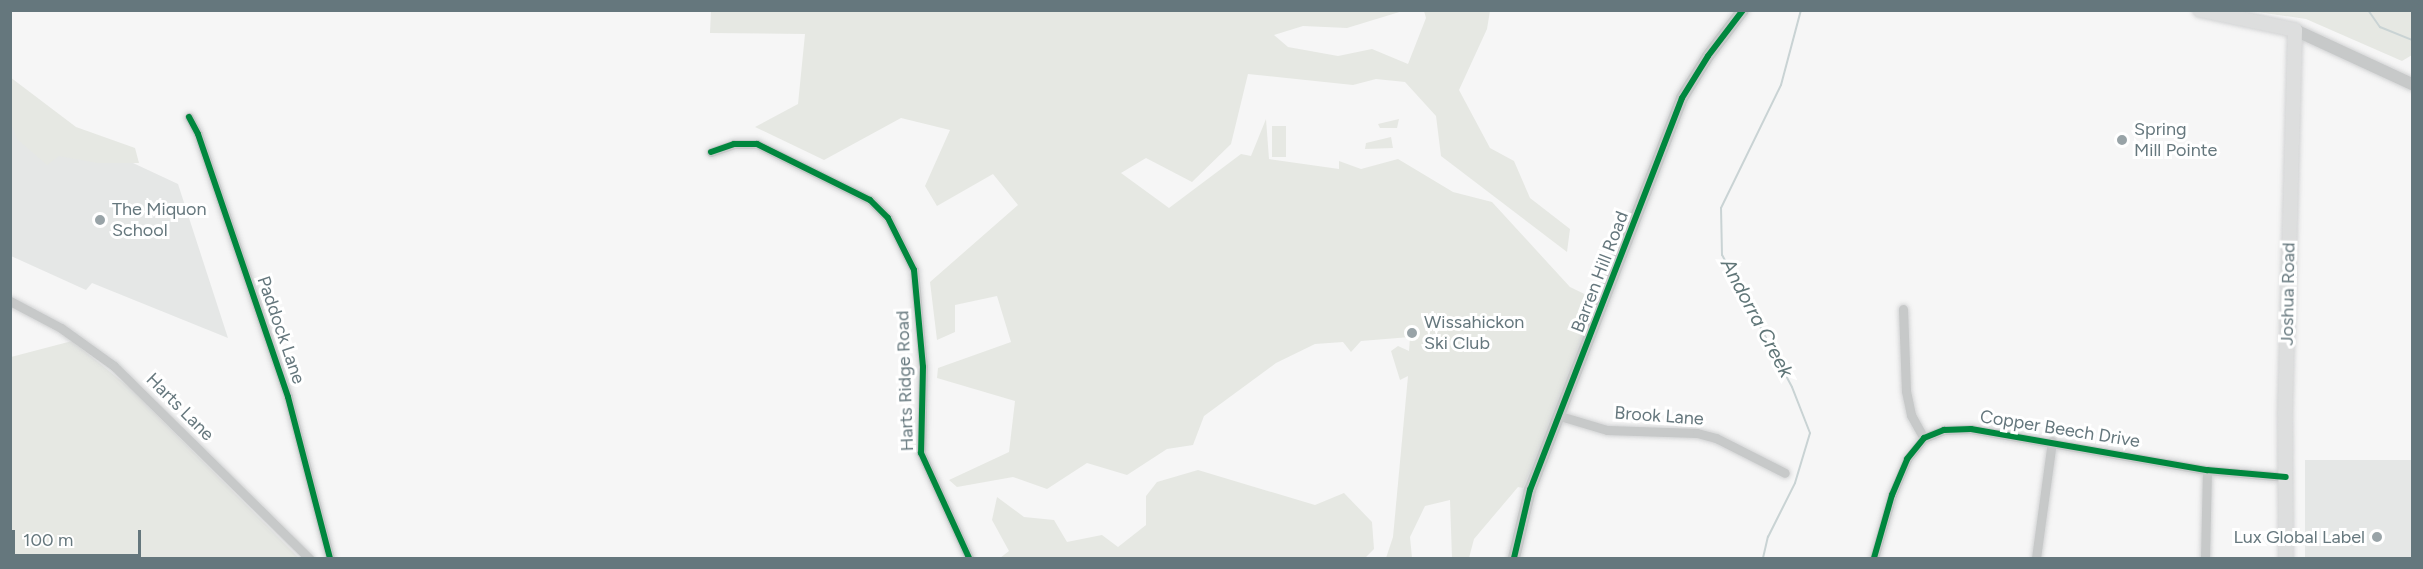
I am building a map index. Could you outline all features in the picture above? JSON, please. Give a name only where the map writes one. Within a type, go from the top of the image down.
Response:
[{"type":"main road","points":[[2200,10],[2295,30]]},
{"type":"main road","name":"Joshua Road","points":[[2286,558],[2295,30]]},
{"type":"street","name":"Barren Hill Road","points":[[1514,558],[1530,489],[1682,98],[1708,56],[1743,10]]},
{"type":"street","points":[[2295,30],[2412,84]]},
{"type":"street","name":"Paddock Lane","points":[[189,117],[198,134],[288,397],[330,558]]},
{"type":"street","name":"Harts Ridge Road","points":[[711,152],[734,144],[757,144],[870,200],[888,218],[914,270],[923,367],[921,453],[969,558]]},
{"type":"street","name":"Harts Lane","points":[[10,301],[61,328],[114,366],[309,558]]},
{"type":"street","points":[[1874,558],[1892,495],[1907,459],[1924,438],[1911,415],[1906,391],[1903,309]]},
{"type":"street","name":"Brook Lane","points":[[1560,416],[1607,430],[1697,433],[1716,438],[1785,472]]},
{"type":"street","name":"Copper Beech Drive","points":[[1924,438],[1944,430],[1971,429],[2052,441],[2207,470],[2286,477]]},
{"type":"street","points":[[2036,558],[2052,441]]},
{"type":"street","points":[[2205,558],[2207,470]]},
{"type":"shaded area","points":[[711,10],[1406,10],[1347,28],[1303,26],[1274,35],[1288,47],[1338,56],[1372,49],[1408,64],[1426,18],[1424,11],[1490,11],[1487,29],[1459,90],[1490,148],[1514,161],[1530,198],[1570,229],[1567,252],[1441,156],[1436,116],[1405,82],[1376,79],[1353,85],[1248,74],[1231,144],[1192,182],[1146,158],[1121,173],[1169,208],[1241,154],[1251,156],[1266,119],[1269,159],[1339,169],[1339,161],[1361,169],[1398,159],[1453,192],[1492,202],[1570,287],[1605,304],[1523,488],[1518,487],[1474,539],[1469,558],[1452,558],[1450,500],[1425,506],[1410,537],[1412,558],[1386,558],[1393,537],[1408,376],[1400,380],[1391,351],[1398,346],[1409,351],[1410,337],[1361,341],[1351,352],[1343,342],[1315,344],[1276,363],[1204,416],[1193,445],[1167,449],[1127,475],[1087,463],[1047,489],[1013,477],[957,487],[949,480],[1009,452],[1015,401],[937,378],[938,368],[1011,342],[997,296],[955,305],[955,332],[937,340],[930,282],[1018,205],[993,174],[937,206],[925,186],[950,130],[901,118],[824,160],[755,127],[798,104],[805,34],[710,33]]},
{"type":"shaded area","points":[[2251,11],[2412,11],[2412,55],[2402,61],[2306,19]]},
{"type":"shaded area","name":"The Miquon School","points":[[10,76],[43,121],[178,184],[228,338],[92,283],[86,290],[11,256]]},
{"type":"shaded area","points":[[10,77],[76,127],[135,148],[139,163],[98,163],[59,156],[47,165],[17,139],[11,123]]},
{"type":"shaded area","points":[[1399,119],[1397,128],[1380,128],[1378,124]]},
{"type":"shaded area","points":[[1272,126],[1286,126],[1286,157],[1272,157]]},
{"type":"shaded area","points":[[1391,137],[1393,148],[1365,149],[1366,143]]},
{"type":"shaded area","points":[[72,341],[130,388],[299,558],[11,558],[11,357]]},
{"type":"shaded area","points":[[2305,460],[2412,460],[2412,558],[2305,558]]},
{"type":"shaded area","points":[[1198,470],[1315,505],[1344,493],[1372,522],[1374,549],[1365,558],[1000,558],[1009,551],[992,520],[997,497],[1024,517],[1054,520],[1067,542],[1102,535],[1118,547],[1146,525],[1146,496],[1157,482]]},
{"type":"waterway","name":"Andorra Creek","points":[[1763,558],[1768,537],[1795,483],[1810,433],[1792,387],[1722,255],[1721,208],[1781,85],[1801,10]]},
{"type":"waterway","points":[[2368,10],[2380,27],[2412,40]]},
{"type":"cycle path","points":[[1514,558],[1530,490],[1682,98],[1708,56],[1743,10]]},
{"type":"cycle path","points":[[189,117],[198,134],[288,397],[330,558]]},
{"type":"cycle path","points":[[711,152],[734,144],[757,144],[870,200],[888,218],[914,270],[923,367],[921,453],[969,558]]},
{"type":"cycle path","points":[[1874,558],[1892,495],[1907,459],[1924,438],[1944,430],[1971,429],[2207,470],[2286,477]]},
{"type":"place","name":"Spring Mill Pointe","points":[[2122,140]]},
{"type":"place","name":"The Miquon School","points":[[100,220]]},
{"type":"place","name":"Wissahickon Ski Club","points":[[1412,333]]},
{"type":"place","name":"Lux Global Label","points":[[2377,537]]}]
